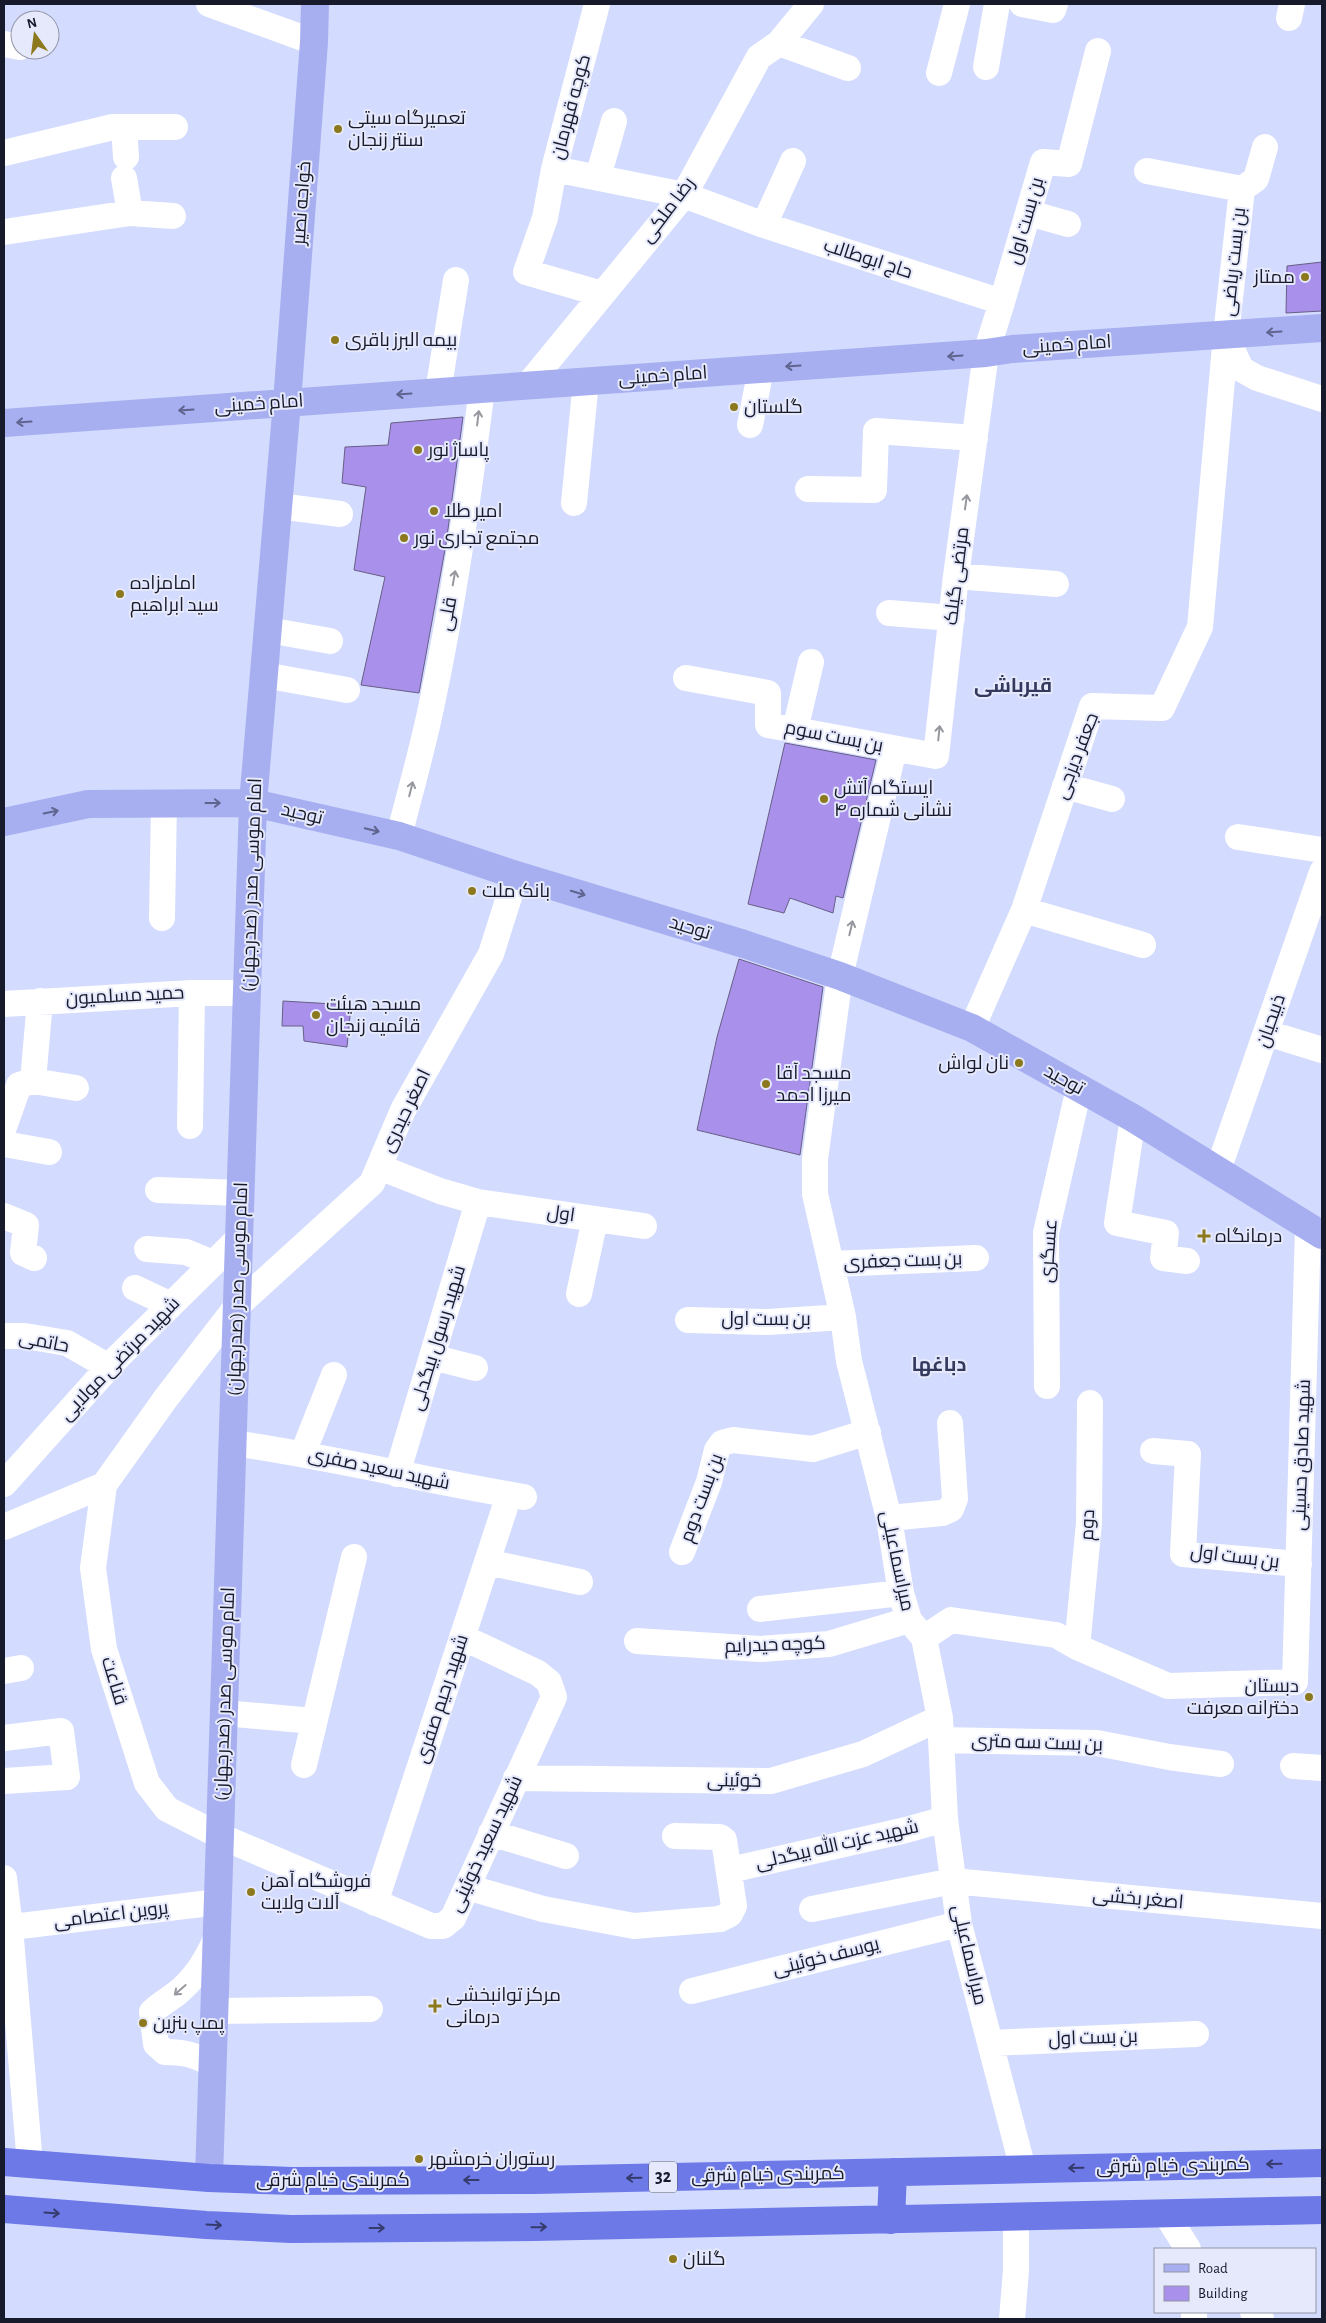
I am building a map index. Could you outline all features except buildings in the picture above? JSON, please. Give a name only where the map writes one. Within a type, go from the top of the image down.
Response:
[{"type":"highway","name":"کمربندی خیام شرقی","points":[[17,2163],[209,2178],[292,2181],[525,2180],[1322,2163]]},
{"type":"highway","points":[[891,2220],[893,2172]]},
{"type":"highway","points":[[4,2209],[206,2225],[291,2229],[535,2227],[1322,2210]]},
{"type":"main road","name":"خواجه نصیر","points":[[287,402],[314,42],[315,4]]},
{"type":"main road","name":"امام خمینی","points":[[4,423],[1322,328]]},
{"type":"main road","name":"(صدرجهان) امام موسی صدر","points":[[209,2178],[253,803],[287,402]]},
{"type":"main road","name":"توحید","points":[[4,822],[88,804],[253,803],[398,836],[744,944],[840,976],[972,1028],[1133,1118],[1315,1231]]},
{"type":"street","points":[[209,4],[314,42]]},
{"type":"street","name":"کوچه قهرمان","points":[[598,4],[554,168],[684,195]]},
{"type":"street","name":"رضا ملکی","points":[[528,385],[684,195],[759,57],[779,43],[811,4]]},
{"type":"street","points":[[939,73],[957,4]]},
{"type":"street","points":[[986,68],[997,4]]},
{"type":"street","points":[[1022,4],[1053,10],[1055,4]]},
{"type":"street","points":[[779,43],[848,68]]},
{"type":"street","name":"بن بست اول","points":[[1002,302],[1043,162],[1069,164],[1098,51]]},
{"type":"street","points":[[598,177],[614,121]]},
{"type":"street","points":[[4,153],[113,127],[175,127]]},
{"type":"street","points":[[124,127],[125,167],[130,213]]},
{"type":"street","name":"بن بست ریاضی","points":[[1147,171],[1242,189],[1256,180],[1265,147]]},
{"type":"street","points":[[764,226],[793,162]]},
{"type":"street","points":[[554,168],[545,218],[526,272],[602,294]]},
{"type":"street","name":"بن بست ریاضی","points":[[1226,335],[1242,189]]},
{"type":"street","name":"حاج ابوطالب","points":[[684,195],[764,226],[1002,302]]},
{"type":"street","points":[[4,232],[130,213],[173,216]]},
{"type":"street","points":[[1029,213],[1068,224]]},
{"type":"street","points":[[438,392],[456,280]]},
{"type":"street","points":[[986,353],[1002,302]]},
{"type":"street","points":[[1226,335],[1242,369],[1258,378],[1322,399]]},
{"type":"street","name":"جعفر دیزجی","points":[[972,1028],[1024,910],[1092,706],[1162,708],[1200,627],[1226,335]]},
{"type":"street","name":"مرتضی گیلک","points":[[894,749],[936,756],[956,576],[986,353]]},
{"type":"street","points":[[750,425],[761,368]]},
{"type":"street","points":[[574,503],[586,381]]},
{"type":"street","name":"قلی","points":[[398,836],[437,678],[471,479],[482,388]]},
{"type":"street","points":[[808,489],[874,490],[876,431],[975,438]]},
{"type":"street","points":[[279,506],[340,514]]},
{"type":"street","points":[[956,576],[1056,584]]},
{"type":"street","points":[[889,613],[952,618]]},
{"type":"street","points":[[268,630],[330,641]]},
{"type":"street","points":[[795,730],[811,662]]},
{"type":"street","points":[[264,675],[347,690]]},
{"type":"street","name":"بن بست سوم","points":[[686,678],[768,693],[768,725],[894,749]]},
{"type":"street","name":"میراسماعیلی","points":[[894,749],[840,976],[815,1159],[815,1194],[843,1317],[849,1360],[889,1518],[902,1593],[917,1629],[941,1729],[944,1819],[959,1924],[1023,2169]]},
{"type":"street","points":[[1065,786],[1112,798]]},
{"type":"street","points":[[162,918],[164,804]]},
{"type":"street","points":[[1238,837],[1322,850]]},
{"type":"street","name":"ذبیحیان","points":[[1218,1170],[1322,872]]},
{"type":"street","name":"اصغر حیدری","points":[[104,1485],[166,1398],[237,1306],[372,1183],[403,1110],[491,954],[516,874]]},
{"type":"street","points":[[1024,910],[1143,945]]},
{"type":"street","points":[[190,1126],[192,992]]},
{"type":"street","name":"حمید مسلمیون","points":[[4,1004],[192,992],[247,993]]},
{"type":"street","points":[[33,1080],[40,1001]]},
{"type":"street","points":[[1267,1033],[1322,1050]]},
{"type":"street","points":[[4,1127],[19,1085],[33,1080],[76,1088]]},
{"type":"street","name":"عسگری","points":[[1047,1386],[1046,1233],[1079,1088]]},
{"type":"street","points":[[1133,1118],[1117,1224],[1166,1233],[1164,1258],[1187,1261]]},
{"type":"street","points":[[4,1144],[49,1152]]},
{"type":"street","name":"اول","points":[[379,1167],[440,1191],[478,1202],[644,1226]]},
{"type":"street","points":[[158,1190],[241,1193]]},
{"type":"street","name":"شهید رسول بیگدلی","points":[[397,1474],[478,1202]]},
{"type":"street","points":[[4,1216],[26,1225],[23,1252],[34,1258]]},
{"type":"street","points":[[579,1294],[595,1219]]},
{"type":"street","name":"شهید صادق حسینی","points":[[1295,1682],[1315,1231]]},
{"type":"street","name":"شهید مرتضی مولایی","points":[[4,1484],[109,1367],[240,1237]]},
{"type":"street","points":[[148,1249],[186,1252],[213,1263]]},
{"type":"street","name":"بن بست جعفری","points":[[831,1264],[976,1258]]},
{"type":"street","points":[[135,1288],[171,1305]]},
{"type":"street","name":"بن بست اول","points":[[688,1320],[768,1322],[843,1317]]},
{"type":"street","name":"حاتمی","points":[[4,1336],[26,1336],[67,1343],[109,1367]]},
{"type":"street","points":[[432,1358],[475,1368]]},
{"type":"street","points":[[303,1453],[334,1375]]},
{"type":"street","name":"دوم","points":[[1077,1647],[1089,1523],[1090,1403]]},
{"type":"street","points":[[889,1518],[942,1513],[951,1509],[955,1499],[950,1423]]},
{"type":"street","name":"بن بست دوم","points":[[682,1552],[710,1482],[717,1450],[722,1442],[733,1440],[813,1449],[868,1432]]},
{"type":"street","name":"شهید سعید صفری","points":[[233,1443],[303,1453],[397,1474],[517,1496]]},
{"type":"street","name":"بن بست اول","points":[[1153,1451],[1188,1454],[1183,1554],[1299,1564]]},
{"type":"street","points":[[4,1526],[104,1485]]},
{"type":"street","name":"قناعت","points":[[104,1485],[93,1568],[104,1649],[138,1756],[148,1784],[167,1809],[220,1836]]},
{"type":"street","name":"شهید رحیم صفری","points":[[375,1904],[487,1562],[517,1496]]},
{"type":"street","points":[[304,1764],[354,1557]]},
{"type":"street","points":[[487,1562],[580,1582]]},
{"type":"street","points":[[760,1609],[902,1593]]},
{"type":"street","name":"کوچه حیدرایم","points":[[637,1641],[760,1649],[829,1644],[917,1629],[951,1620],[1056,1635],[1077,1647],[1168,1686],[1295,1682]]},
{"type":"street","name":"شهید سعید خوئینی","points":[[220,1836],[375,1904],[431,1926],[443,1926],[453,1918],[554,1697],[549,1682],[538,1673],[462,1637]]},
{"type":"street","points":[[224,1713],[314,1721]]},
{"type":"street","name":"بن بست سه متری","points":[[941,1729],[1098,1743],[1169,1757],[1221,1764]]},
{"type":"street","name":"خوئینی","points":[[516,1778],[771,1781],[941,1729]]},
{"type":"street","points":[[4,1738],[61,1731],[67,1777],[4,1781]]},
{"type":"street","points":[[1293,1766],[1322,1768]]},
{"type":"street","name":"شهید عزت الله بیگدلی","points":[[730,1870],[906,1830],[944,1819]]},
{"type":"street","points":[[491,1833],[566,1856]]},
{"type":"street","points":[[467,1887],[543,1909],[634,1926],[720,1919],[730,1914],[734,1906],[727,1845],[720,1837],[676,1836]]},
{"type":"street","points":[[4,1878],[17,2163]]},
{"type":"street","name":"اصغر بخشی","points":[[812,1909],[954,1881],[1322,1916]]},
{"type":"street","name":"پروین اعتصامی","points":[[7,1928],[218,1902]]},
{"type":"street","name":"یوسف خوئینی","points":[[692,1990],[959,1924]]},
{"type":"street","points":[[213,2065],[182,2052],[165,2052],[156,2044],[152,2012],[162,2002],[176,1994],[201,1969],[217,1936]]},
{"type":"street","points":[[214,2011],[370,2009]]},
{"type":"street","name":"بن بست اول","points":[[990,2042],[1196,2034]]},
{"type":"street","points":[[1166,2214],[1187,2248]]},
{"type":"street","points":[[1012,2319],[1016,2270],[1016,2217]]},
{"type":"place","name":"تعمیرگاه سیتی سنتر زنجان","points":[[338,129]]},
{"type":"place","name":"ممتاز","points":[[1305,277]]},
{"type":"place","name":"بیمه البرز باقری","points":[[335,340]]},
{"type":"place","name":"گلستان","points":[[734,407]]},
{"type":"place","name":"پاساژ نور","points":[[418,450]]},
{"type":"place","name":"امیر طلا","points":[[434,511]]},
{"type":"place","name":"مجتمع تجارى نور","points":[[404,538]]},
{"type":"place","name":"امامزاده سید ابراهیم","points":[[120,594]]},
{"type":"place","name":"ایستگاه آتش نشانی شماره ۴","points":[[824,799]]},
{"type":"place","name":"بانک ملت","points":[[472,891]]},
{"type":"place","name":"مسجد هیئت قائمیه زنجان","points":[[316,1015]]},
{"type":"place","name":"نان لواش","points":[[1019,1063]]},
{"type":"place","name":"مسجد آقا میرزا احمد","points":[[766,1084]]},
{"type":"place","name":"درمانگاه","points":[[1204,1236]]},
{"type":"place","name":"دبستان دخترانه معرفت","points":[[1309,1697]]},
{"type":"place","name":"فروشگاه آهن آلات ولایت","points":[[251,1892]]},
{"type":"place","name":"مرکز توانبخشی درمانی","points":[[435,2006]]},
{"type":"place","name":"پمپ بنزین","points":[[143,2023]]},
{"type":"place","name":"رستوران خرمشهر","points":[[419,2159]]},
{"type":"place","name":"گلنان","points":[[673,2259]]},
{"type":"district","name":"قیرباشی","points":[[1013,686]]},
{"type":"district","name":"دباغها","points":[[939,1365]]}]
